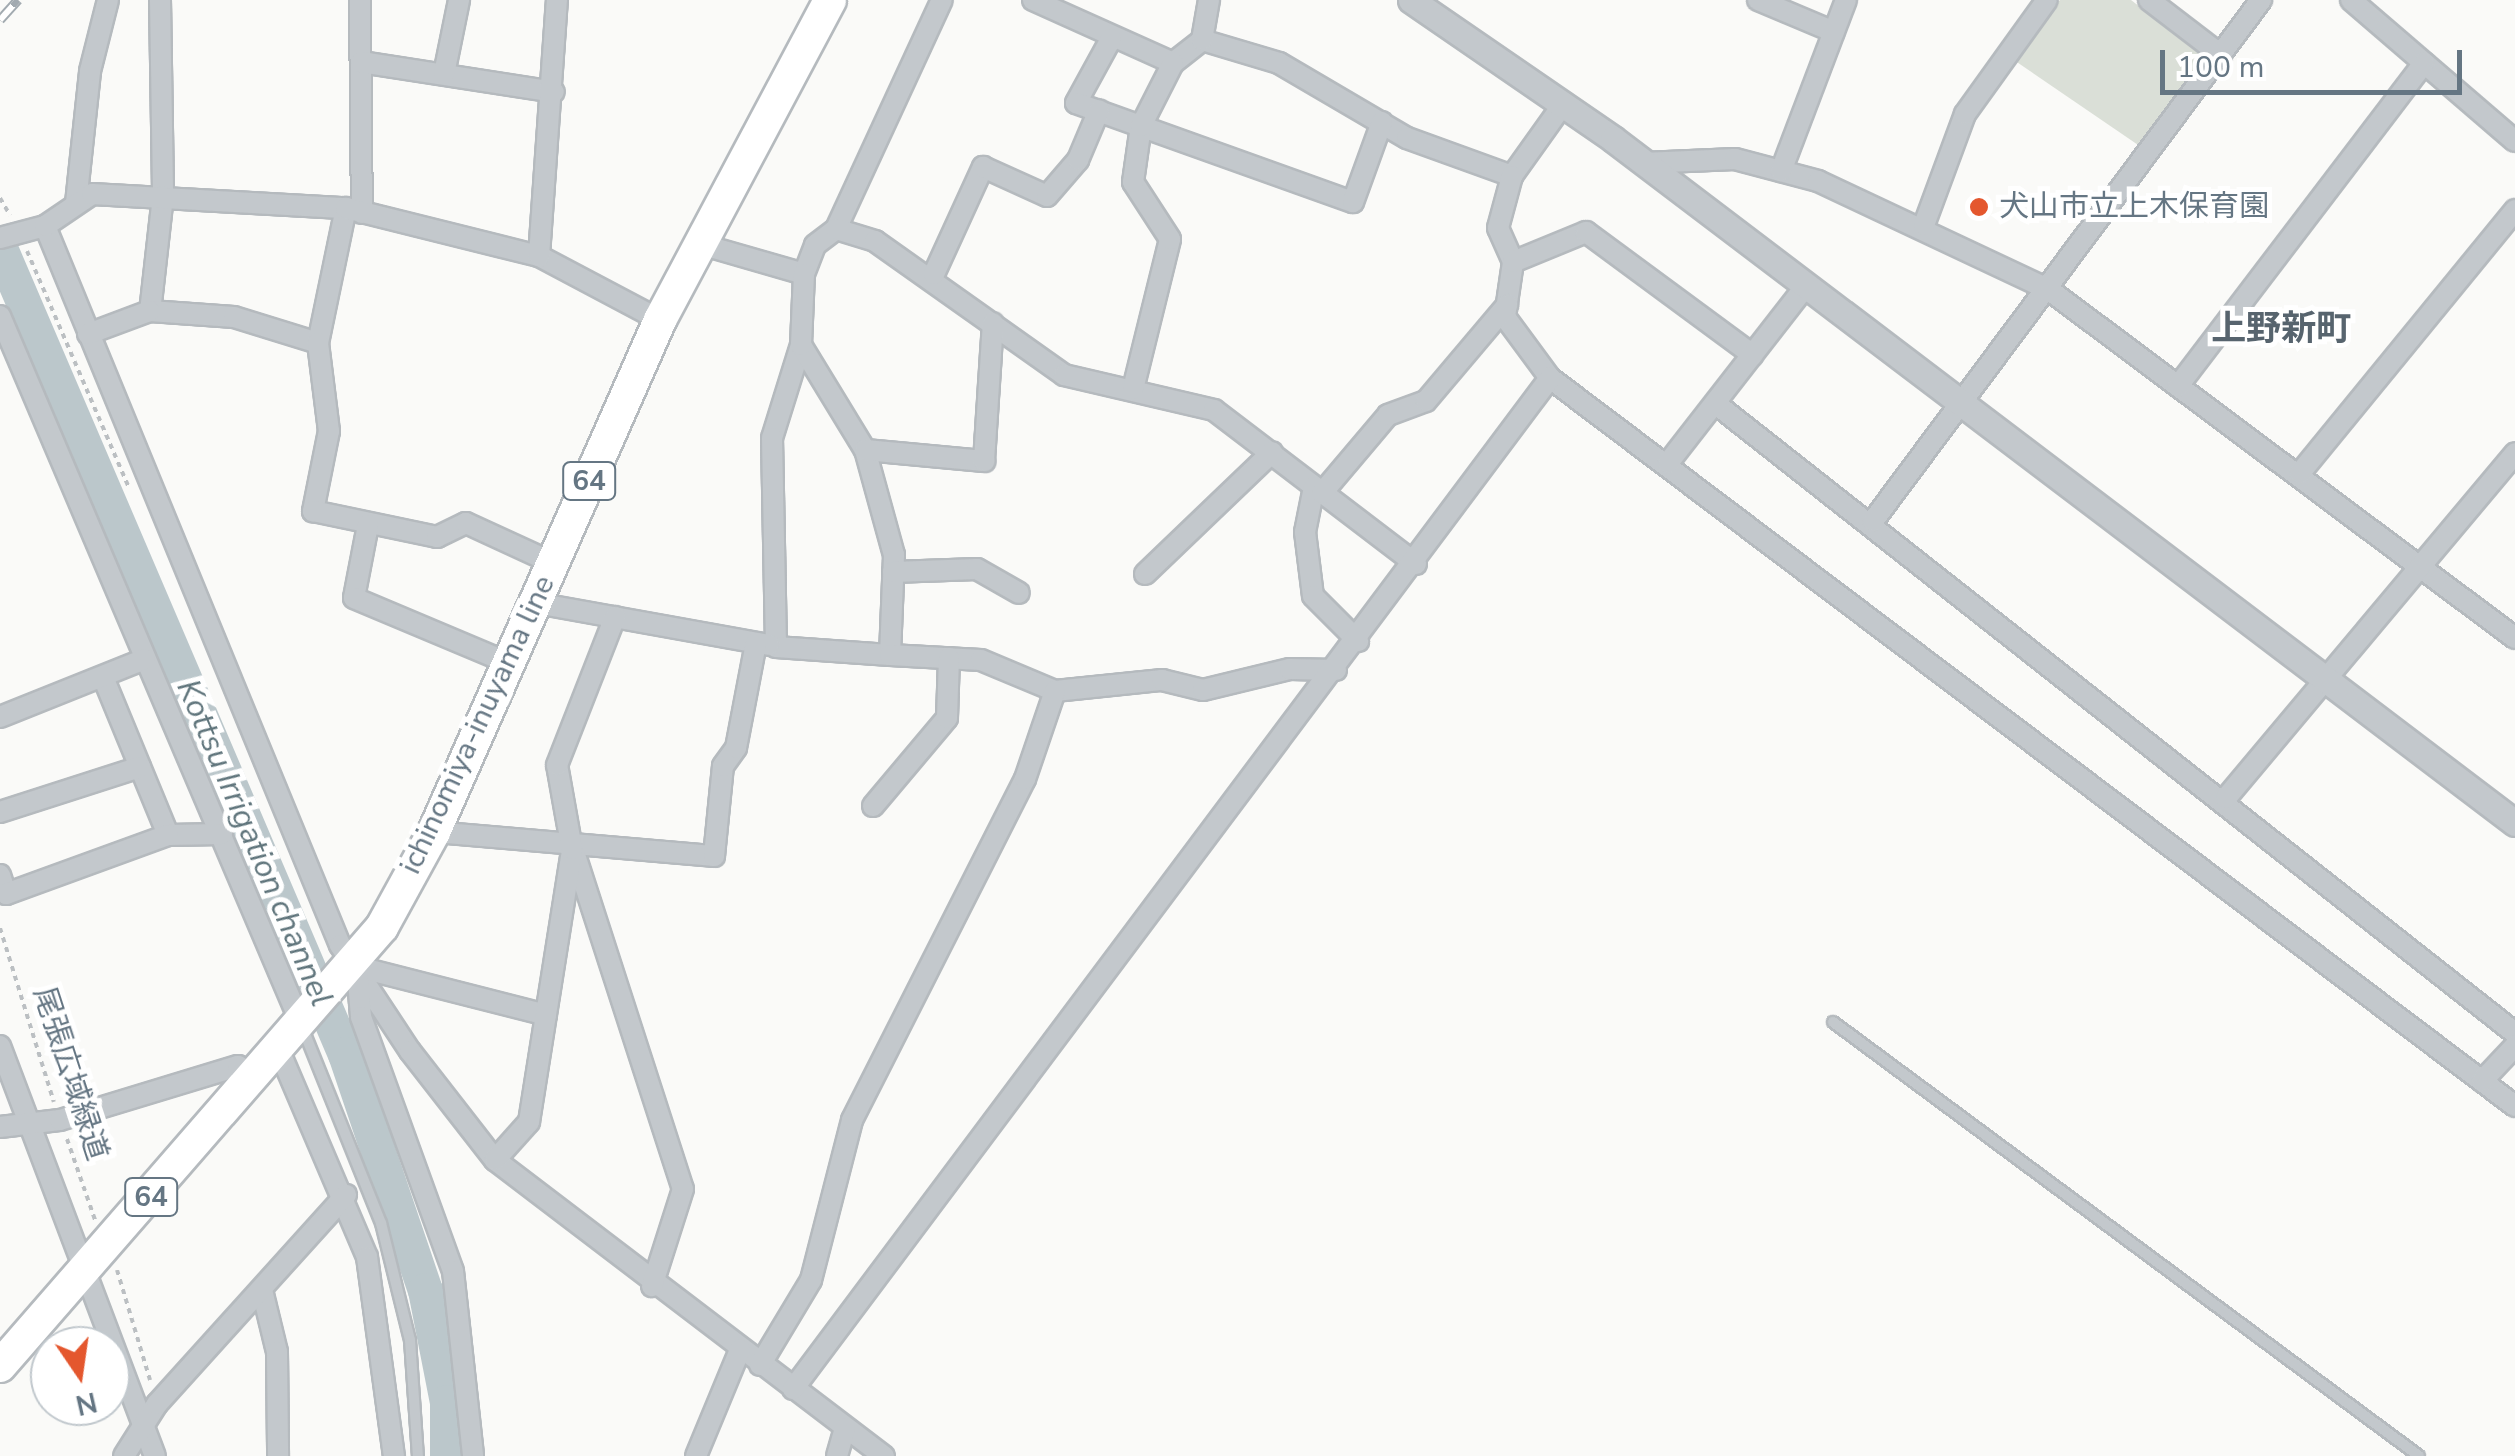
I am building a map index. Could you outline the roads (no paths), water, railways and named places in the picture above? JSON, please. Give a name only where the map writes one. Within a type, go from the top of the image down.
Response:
[{"type":"main road","name":"ichinomiya-inuyama line","points":[[0,1366],[101,1266],[356,966],[434,832],[660,320],[830,0]]},
{"type":"street","points":[[76,203],[90,71],[108,0]]},
{"type":"street","points":[[150,311],[163,196],[160,0]]},
{"type":"street","points":[[360,0],[354,211],[318,342],[329,431],[312,507],[368,525],[437,537],[460,522],[553,564]]},
{"type":"street","points":[[444,74],[458,0]]},
{"type":"street","points":[[539,256],[554,92],[557,0]]},
{"type":"street","points":[[434,832],[572,848],[714,856],[723,766],[736,748],[766,645],[772,438],[801,344],[804,274],[815,245],[836,229],[942,0]]},
{"type":"street","points":[[1034,0],[1111,39],[1173,63]]},
{"type":"street","points":[[1133,389],[1170,239],[1133,182],[1141,126],[1173,63],[1202,40],[1208,0]]},
{"type":"street","points":[[1411,0],[1564,104],[2515,824]]},
{"type":"street","points":[[1758,0],[1834,32]]},
{"type":"street","points":[[1781,171],[1846,0]]},
{"type":"street","points":[[1924,224],[1966,114],[2047,0]]},
{"type":"street","points":[[2149,0],[2221,55]]},
{"type":"street","points":[[1873,521],[2261,0]]},
{"type":"street","points":[[2351,0],[2515,141]]},
{"type":"street","points":[[1111,39],[1076,102],[1353,202],[1382,122]]},
{"type":"street","points":[[1202,40],[1309,75],[1382,122],[1512,176]]},
{"type":"street","points":[[361,62],[554,92]]},
{"type":"street","points":[[2178,386],[2424,63]]},
{"type":"street","points":[[1564,104],[1512,176],[1498,228],[1514,262],[1504,317],[1550,378],[1668,463],[2515,1106]]},
{"type":"street","points":[[934,274],[983,167],[1047,196],[1078,160],[1099,110]]},
{"type":"street","points":[[1643,163],[1735,159],[1781,171],[1924,224],[2048,289],[2512,630]]},
{"type":"street","points":[[9,234],[45,226],[92,194],[354,211],[539,256],[660,320]]},
{"type":"street","points":[[2300,473],[2515,210]]},
{"type":"street","points":[[45,226],[315,888],[356,966],[495,1160],[652,1286],[884,1456]]},
{"type":"street","points":[[836,229],[934,274],[1064,375],[1214,410],[1416,564]]},
{"type":"street","points":[[1514,262],[1586,232],[1754,355]]},
{"type":"street","points":[[700,244],[804,274]]},
{"type":"street","points":[[1668,463],[1806,286]]},
{"type":"street","points":[[1358,641],[1313,596],[1305,532],[1318,490],[1388,416],[1426,401],[1506,305]]},
{"type":"street","points":[[88,334],[150,311],[234,317],[318,342]]},
{"type":"street","points":[[0,316],[302,1028]]},
{"type":"street","points":[[865,450],[984,461],[993,323]]},
{"type":"street","points":[[801,344],[865,450],[893,572],[890,656]]},
{"type":"street","points":[[793,1389],[1416,564],[1550,378]]},
{"type":"street","points":[[1716,404],[1873,521],[2226,798],[2515,1032]]},
{"type":"street","points":[[1145,574],[1272,452]]},
{"type":"street","points":[[2226,798],[2515,454]]},
{"type":"street","points":[[368,525],[354,598],[509,663]]},
{"type":"street","points":[[893,572],[977,570],[1019,594]]},
{"type":"street","points":[[536,602],[766,645],[981,660],[1055,691],[1162,680],[1204,690],[1290,670],[1336,670]]},
{"type":"street","points":[[615,617],[557,766],[572,848],[683,1189],[652,1286]]},
{"type":"street","points":[[873,806],[948,718],[949,658]]},
{"type":"street","points":[[0,717],[145,659]]},
{"type":"street","points":[[103,677],[168,835]]},
{"type":"street","points":[[760,1365],[811,1280],[852,1120],[1025,780],[1055,691]]},
{"type":"street","points":[[0,812],[140,767]]},
{"type":"street","points":[[0,875],[6,894],[168,835],[222,834]]},
{"type":"street","points":[[495,1160],[529,1122],[572,848]]},
{"type":"street","points":[[356,966],[546,1015]]},
{"type":"street","points":[[356,966],[361,1017],[453,1270],[472,1456]]},
{"type":"street","points":[[0,1046],[26,1128],[101,1266],[155,1456]]},
{"type":"street","points":[[2482,1081],[2515,1046]]},
{"type":"street","points":[[0,1128],[26,1128],[60,1120],[238,1066],[270,1065],[346,1195],[388,1362],[394,1456]]},
{"type":"street","points":[[124,1456],[157,1404],[346,1195]]},
{"type":"street","points":[[262,1290],[278,1352],[278,1456]]},
{"type":"street","points":[[696,1456],[740,1350]]},
{"type":"street","points":[[837,1456],[845,1428]]},
{"type":"lane","points":[[1832,1022],[2419,1456]]},
{"type":"lane","points":[[302,1028],[382,1224],[410,1340],[418,1456]]},
{"type":"waterway","name":"Kottsu Irrigation channel","points":[[0,248],[345,1054],[425,1290],[447,1402],[447,1456]]},
{"type":"railway","points":[[0,20],[18,0]]},
{"type":"place","name":"犬山市立上木保育園","points":[[1979,207]]},
{"type":"district","name":"上野新町","points":[[2281,329]]}]
